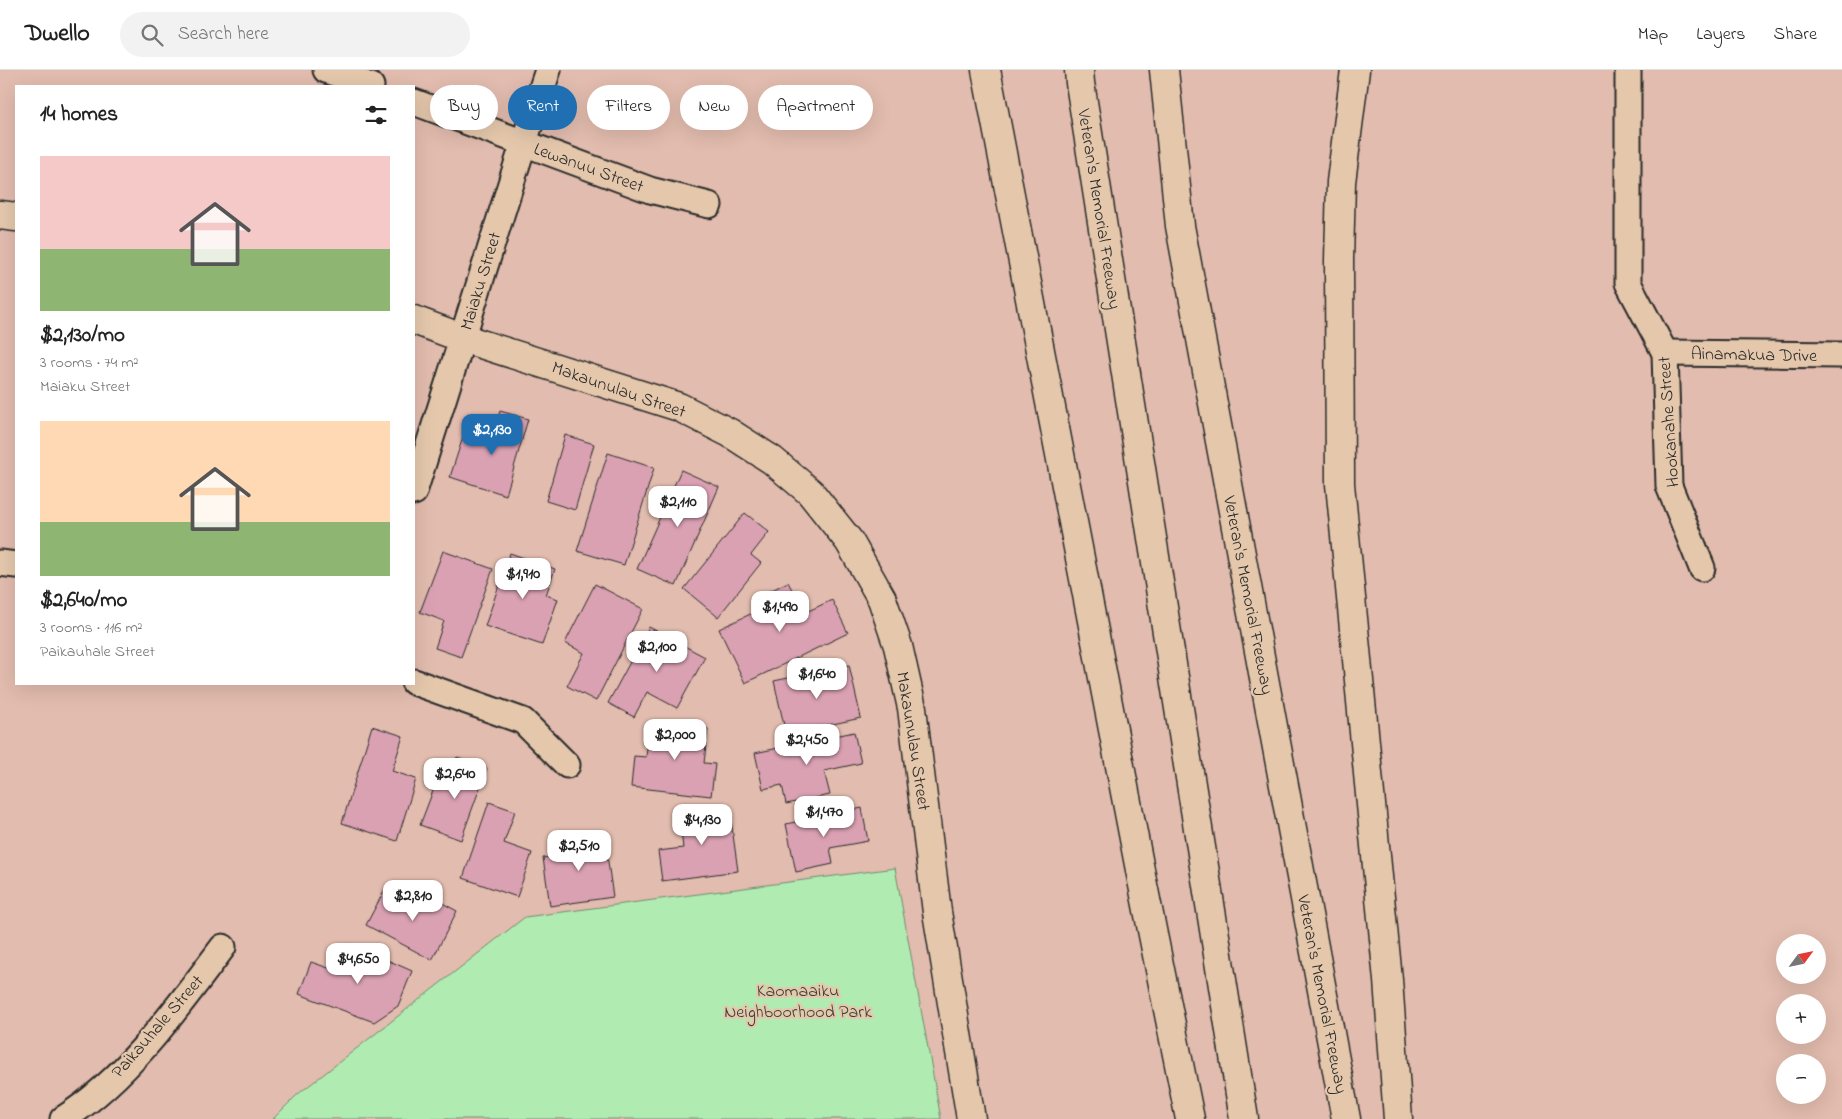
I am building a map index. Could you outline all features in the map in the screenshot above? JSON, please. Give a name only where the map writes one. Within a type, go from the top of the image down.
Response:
[{"type":"main road","points":[[986,70],[1141,876],[1190,1119]]},
{"type":"main road","name":"Veteran's Memorial Freeway","points":[[1164,70],[1180,226],[1346,1119]]},
{"type":"main road","points":[[1355,70],[1341,182],[1339,260],[1340,484],[1388,980],[1398,1119]]},
{"type":"main road","name":"Veteran's Memorial Freeway","points":[[1079,74],[1244,1119]]},
{"type":"main road","points":[[0,215],[15,217]]},
{"type":"main road","name":"Makaunulau Street","points":[[415,320],[462,338],[679,407],[730,433],[772,460],[810,492],[849,541],[882,599],[898,646],[912,708],[937,912],[971,1119]]},
{"type":"street","points":[[326,70],[367,85]]},
{"type":"street","name":"Maiaku Street","points":[[415,489],[548,70]]},
{"type":"street","name":"Hookanahe Street","points":[[1628,70],[1628,283],[1665,353],[1669,486],[1702,568]]},
{"type":"street","name":"Lewanuu Street","points":[[415,102],[650,190],[709,205]]},
{"type":"street","name":"Ainamakua Drive","points":[[1665,353],[1842,355]]},
{"type":"street","points":[[0,563],[15,565]]},
{"type":"street","points":[[415,682],[524,721],[567,765]]},
{"type":"street","name":"Paikauhale Street","points":[[63,1119],[78,1109],[130,1063],[182,1002],[223,947]]},
{"type":"green space","name":"Kaomaaiku Neighboorhood Park","points":[[895,868],[941,1119],[273,1119],[297,1095],[525,917]]},
{"type":"building","points":[[500,411],[528,419],[506,495],[450,477],[463,437],[490,446]]},
{"type":"building","points":[[565,435],[594,444],[575,510],[546,501]]},
{"type":"building","points":[[608,453],[654,468],[624,565],[577,551]]},
{"type":"building","points":[[681,470],[719,487],[676,586],[637,569]]},
{"type":"building","points":[[745,513],[769,532],[751,555],[761,563],[718,617],[684,589]]},
{"type":"building","points":[[443,551],[493,569],[461,657],[435,648],[444,621],[420,612]]},
{"type":"building","points":[[510,553],[555,569],[546,595],[558,599],[542,645],[485,626]]},
{"type":"building","points":[[788,582],[804,613],[832,600],[848,633],[745,683],[719,629],[763,608],[758,597]]},
{"type":"building","points":[[595,584],[643,609],[596,701],[567,686],[584,653],[565,643]]},
{"type":"building","points":[[649,627],[705,657],[677,708],[647,692],[634,717],[608,703]]},
{"type":"building","points":[[849,665],[861,718],[786,734],[774,681]]},
{"type":"building","points":[[650,721],[708,729],[704,763],[715,764],[711,796],[631,787],[634,756],[646,757]]},
{"type":"building","points":[[372,726],[403,736],[392,771],[416,779],[397,841],[342,823]]},
{"type":"building","points":[[854,732],[861,763],[824,771],[830,795],[786,804],[782,785],[763,789],[755,753]]},
{"type":"building","points":[[457,757],[487,768],[461,840],[420,825],[436,783],[445,787]]},
{"type":"building","points":[[489,802],[515,811],[504,843],[532,853],[517,897],[463,878]]},
{"type":"building","points":[[729,806],[738,871],[662,881],[658,851],[683,848],[679,813]]},
{"type":"building","points":[[862,808],[868,841],[830,848],[833,864],[796,872],[786,824]]},
{"type":"building","points":[[604,834],[613,897],[550,906],[543,858],[569,854],[567,839]]},
{"type":"building","points":[[385,889],[413,904],[420,891],[457,911],[432,960],[366,925]]},
{"type":"building","points":[[351,944],[412,971],[398,1006],[374,1022],[299,994],[311,962],[337,971]]}]
